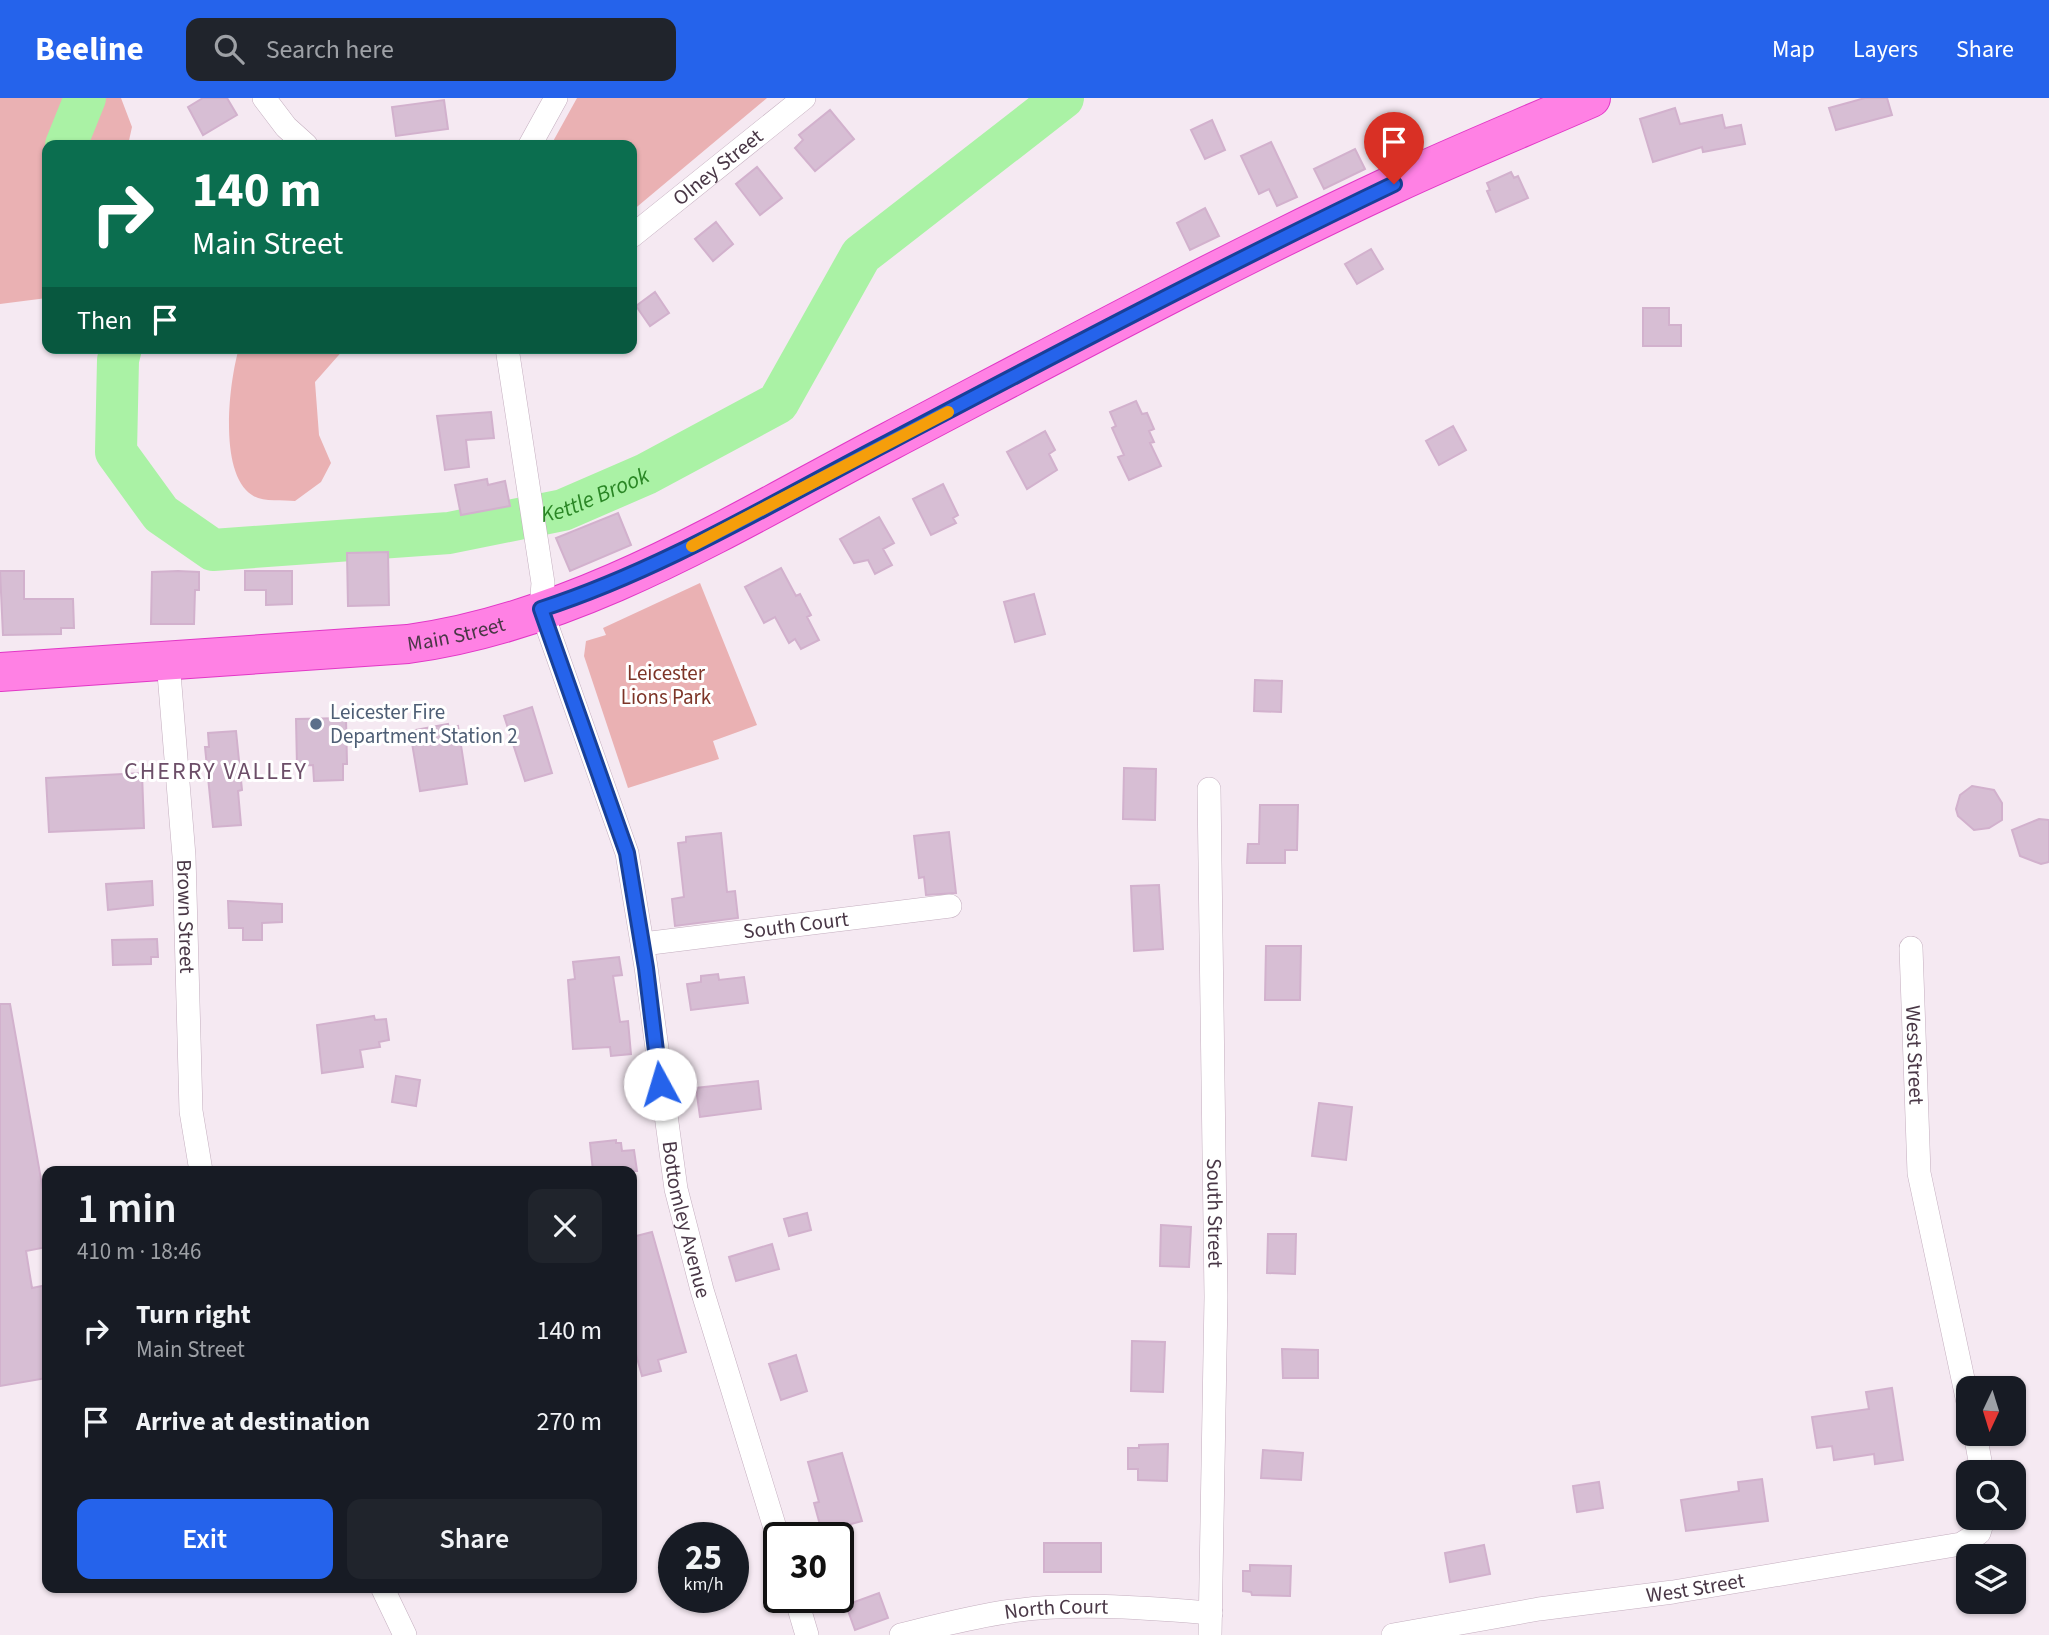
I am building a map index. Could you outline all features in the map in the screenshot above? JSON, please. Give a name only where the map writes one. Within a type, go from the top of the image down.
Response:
[{"type":"highway","name":"Main Street","points":[[0,673],[430,641],[472,632],[580,596],[714,537],[888,442],[1286,236],[1394,184],[1591,98]]},
{"type":"street","points":[[264,98],[286,127],[300,140]]},
{"type":"street","points":[[533,140],[556,98]]},
{"type":"street","name":"Olney Street","points":[[637,232],[804,98]]},
{"type":"street","points":[[508,354],[537,533],[543,583],[541,609]]},
{"type":"street","points":[[513,382],[524,354]]},
{"type":"street","name":"Bottomley Avenue","points":[[541,609],[627,853],[643,944],[676,1189],[702,1290],[773,1522]]},
{"type":"street","name":"Brown Street","points":[[168,661],[184,856],[191,1111],[200,1166]]},
{"type":"street","name":"South Street","points":[[1209,789],[1216,1284],[1211,1624]]},
{"type":"street","name":"South Court","points":[[643,944],[950,906]]},
{"type":"street","name":"West Street","points":[[1911,948],[1919,1173],[1962,1376]]},
{"type":"street","name":"West Street","points":[[1393,1635],[1539,1609],[1673,1592],[1961,1544],[1980,1530]]},
{"type":"street","points":[[385,1593],[405,1635]]},
{"type":"street","name":"North Court","points":[[901,1635],[1011,1611],[1115,1606],[1211,1624]]},
{"type":"street","points":[[800,1613],[807,1635]]},
{"type":"green space","points":[[0,98],[121,98],[132,127],[129,140],[42,140],[42,299],[0,304]]},
{"type":"green space","points":[[577,98],[767,98],[637,207],[637,140],[554,140]]},
{"type":"green space","points":[[237,354],[340,354],[315,382],[319,435],[331,463],[321,482],[295,501],[266,500],[252,495],[241,484],[234,468],[229,426]]},
{"type":"green space","name":"Leicester Lions Park","points":[[700,583],[757,725],[713,741],[719,759],[628,788],[584,656],[586,641],[606,635],[603,628]]},
{"type":"building","points":[[203,98],[227,98],[237,115],[203,135],[188,107]]},
{"type":"building","points":[[1865,98],[1887,98],[1892,115],[1836,130],[1829,108]]},
{"type":"building","points":[[444,100],[448,129],[396,136],[392,107]]},
{"type":"building","points":[[1675,108],[1680,124],[1722,115],[1725,128],[1741,125],[1745,144],[1703,152],[1702,147],[1653,162],[1640,119]]},
{"type":"building","points":[[830,110],[854,139],[815,171],[795,148],[803,140],[799,135]]},
{"type":"building","points":[[1212,120],[1225,150],[1205,159],[1191,130]]},
{"type":"building","points":[[1271,142],[1297,197],[1277,206],[1269,189],[1259,194],[1241,156]]},
{"type":"building","points":[[1355,149],[1365,169],[1324,189],[1314,169]]},
{"type":"building","points":[[757,167],[782,198],[760,215],[736,184]]},
{"type":"building","points":[[1511,172],[1514,178],[1518,176],[1528,198],[1496,212],[1487,191],[1490,190],[1487,183]]},
{"type":"building","points":[[1205,208],[1219,236],[1190,250],[1177,223]]},
{"type":"building","points":[[716,222],[733,244],[713,261],[695,239]]},
{"type":"building","points":[[1371,249],[1383,269],[1357,284],[1345,264]]},
{"type":"building","points":[[655,292],[669,313],[650,326],[637,305]]},
{"type":"building","points":[[1643,308],[1669,308],[1669,325],[1681,325],[1681,346],[1643,346]]},
{"type":"building","points":[[1136,401],[1142,414],[1147,413],[1154,429],[1149,431],[1154,442],[1150,443],[1161,466],[1129,480],[1118,457],[1124,455],[1112,428],[1116,426],[1110,412]]},
{"type":"building","points":[[491,412],[494,438],[466,440],[469,467],[445,470],[437,416]]},
{"type":"building","points":[[1453,426],[1466,450],[1439,465],[1426,441]]},
{"type":"building","points":[[1045,431],[1055,450],[1049,454],[1057,470],[1027,489],[1007,452]]},
{"type":"building","points":[[487,479],[488,485],[505,481],[510,506],[461,515],[455,485]]},
{"type":"building","points":[[943,484],[958,515],[953,518],[956,523],[931,535],[913,499]]},
{"type":"building","points":[[618,513],[631,545],[570,571],[556,538]]},
{"type":"building","points":[[879,517],[894,543],[883,549],[892,565],[875,574],[868,560],[854,563],[840,539]]},
{"type":"building","points":[[388,552],[389,605],[348,606],[347,553]]},
{"type":"building","points":[[781,568],[796,596],[800,594],[811,615],[807,617],[819,640],[801,649],[795,639],[789,643],[775,617],[764,623],[745,587]]},
{"type":"building","points":[[0,571],[24,571],[24,599],[73,599],[74,628],[61,628],[61,634],[3,635]]},
{"type":"building","points":[[245,571],[292,571],[292,604],[266,605],[266,590],[245,590]]},
{"type":"building","points":[[152,572],[199,572],[199,590],[195,590],[194,624],[151,624]]},
{"type":"building","points":[[1034,594],[1045,634],[1015,642],[1004,602]]},
{"type":"building","points":[[1255,680],[1282,681],[1281,712],[1254,711]]},
{"type":"building","points":[[532,707],[552,773],[525,781],[504,716]]},
{"type":"building","points":[[346,718],[347,764],[343,764],[343,780],[314,781],[313,765],[297,766],[296,719]]},
{"type":"building","points":[[448,724],[449,728],[458,726],[467,784],[420,791],[410,731]]},
{"type":"building","points":[[236,731],[242,790],[238,791],[241,825],[213,827],[205,747],[209,747],[208,733]]},
{"type":"building","points":[[1124,768],[1156,769],[1155,820],[1123,819]]},
{"type":"building","points":[[142,773],[144,828],[49,832],[46,778]]},
{"type":"building","points":[[1972,786],[1994,790],[2002,803],[2002,820],[1989,828],[1974,830],[1958,816],[1956,809],[1960,795]]},
{"type":"building","points":[[1260,805],[1298,805],[1297,850],[1285,850],[1285,863],[1247,863],[1248,844],[1259,844]]},
{"type":"building","points":[[2039,819],[2049,820],[2049,862],[2041,864],[2020,856],[2012,830]]},
{"type":"building","points":[[949,832],[956,893],[926,895],[924,877],[919,878],[914,836]]},
{"type":"building","points":[[721,833],[727,892],[735,891],[738,918],[675,926],[672,899],[684,897],[678,843],[686,842],[686,837]]},
{"type":"building","points":[[152,881],[153,905],[108,910],[106,884]]},
{"type":"building","points":[[1159,885],[1163,949],[1134,951],[1131,886]]},
{"type":"building","points":[[228,901],[282,904],[282,922],[262,923],[262,940],[243,940],[243,928],[229,928]]},
{"type":"building","points":[[157,939],[158,957],[151,957],[151,964],[113,965],[112,940]]},
{"type":"building","points":[[1266,946],[1301,946],[1300,1000],[1265,1000]]},
{"type":"building","points":[[619,957],[622,975],[613,976],[620,1022],[628,1021],[631,1054],[611,1056],[610,1047],[573,1049],[568,980],[575,979],[573,962]]},
{"type":"building","points":[[718,974],[719,980],[744,977],[748,1003],[691,1010],[687,984],[701,982],[701,976]]},
{"type":"building","points":[[0,1004],[10,1004],[42,1185],[42,1248],[26,1251],[32,1288],[42,1286],[42,1379],[0,1386]]},
{"type":"building","points":[[374,1016],[375,1020],[386,1019],[389,1040],[379,1042],[380,1047],[360,1050],[363,1067],[322,1073],[317,1025]]},
{"type":"building","points":[[396,1076],[420,1080],[416,1106],[392,1102]]},
{"type":"building","points":[[758,1081],[761,1109],[700,1117],[696,1088]]},
{"type":"building","points":[[1319,1103],[1352,1107],[1346,1160],[1312,1156]]},
{"type":"building","points":[[616,1140],[616,1143],[621,1143],[622,1151],[634,1150],[636,1166],[592,1166],[590,1143]]},
{"type":"building","points":[[807,1213],[811,1230],[789,1236],[784,1219]]},
{"type":"building","points":[[1161,1225],[1191,1227],[1189,1267],[1160,1266]]},
{"type":"building","points":[[652,1232],[686,1352],[658,1360],[661,1371],[642,1376],[637,1358],[637,1236]]},
{"type":"building","points":[[1268,1234],[1296,1234],[1295,1274],[1267,1273]]},
{"type":"building","points":[[772,1244],[779,1269],[736,1281],[729,1257]]},
{"type":"building","points":[[1132,1341],[1165,1342],[1163,1392],[1131,1391]]},
{"type":"building","points":[[1282,1349],[1318,1350],[1318,1378],[1283,1378]]},
{"type":"building","points":[[796,1355],[807,1391],[781,1400],[769,1364]]},
{"type":"building","points":[[1892,1388],[1903,1460],[1875,1464],[1874,1454],[1834,1460],[1832,1446],[1817,1448],[1812,1417],[1869,1409],[1866,1392]]},
{"type":"building","points":[[1168,1444],[1167,1481],[1138,1480],[1138,1469],[1128,1469],[1128,1448]]},
{"type":"building","points":[[1263,1450],[1303,1453],[1301,1480],[1261,1478]]},
{"type":"building","points":[[842,1453],[862,1521],[819,1522],[814,1503],[819,1502],[808,1462]]},
{"type":"building","points":[[1762,1479],[1768,1521],[1686,1531],[1681,1500],[1739,1491],[1738,1482]]},
{"type":"building","points":[[1599,1482],[1603,1508],[1577,1512],[1573,1486]]},
{"type":"building","points":[[1044,1543],[1101,1543],[1101,1572],[1044,1572]]},
{"type":"building","points":[[1484,1545],[1490,1574],[1450,1582],[1445,1553]]},
{"type":"building","points":[[1250,1565],[1291,1566],[1290,1596],[1252,1595],[1251,1592],[1243,1591],[1243,1571],[1250,1571]]},
{"type":"building","points":[[879,1593],[888,1618],[855,1630],[849,1613],[854,1613],[854,1602]]},
{"type":"waterway","name":"Kettle Brook","points":[[68,140],[85,98]]},
{"type":"waterway","name":"Kettle Brook","points":[[120,354],[116,452],[161,514],[213,550],[449,533],[563,510],[646,474],[778,403],[861,255],[1063,98]]},
{"type":"slow traffic","points":[[692,546],[714,537],[948,412]]},
{"type":"place","name":"Leicester Fire Department Station 2","points":[[316,724]]},
{"type":"district","name":"CHERRY VALLEY","points":[[216,771]]},
{"type":"route","points":[[660,1084],[646,968],[627,853],[541,609],[580,596],[714,537],[888,442],[1286,236],[1394,184]]}]
